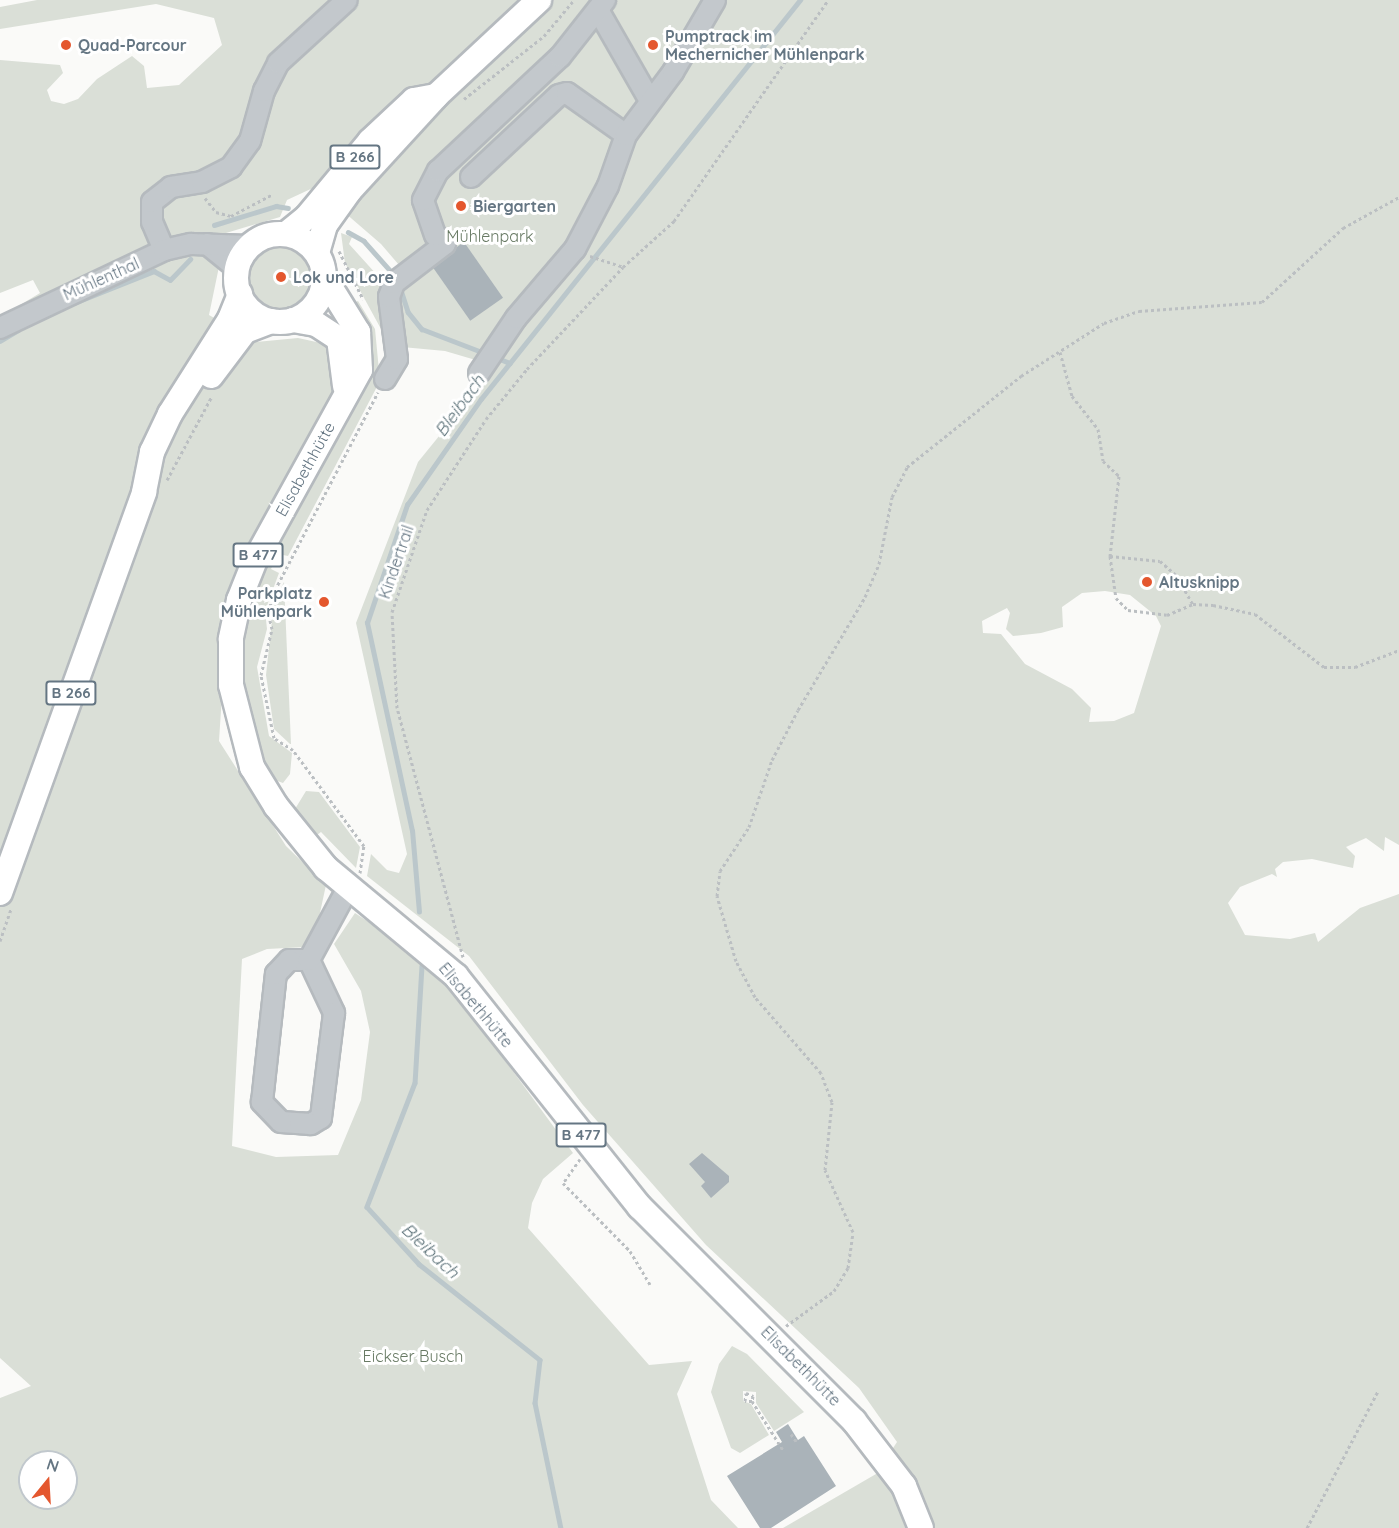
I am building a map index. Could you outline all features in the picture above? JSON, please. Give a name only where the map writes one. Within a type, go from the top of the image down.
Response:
[{"type":"main road","name":"B 266","points":[[317,253],[333,212],[448,99],[539,0]]},
{"type":"main road","name":"B 266","points":[[286,234],[307,218],[385,127],[414,100],[448,99]]},
{"type":"main road","points":[[273,234],[286,234],[317,253],[324,277],[312,308],[282,320],[252,311],[240,294],[237,268],[250,246],[273,234]]},
{"type":"main road","name":"B 477","points":[[324,277],[358,332],[360,370],[343,400]]},
{"type":"main road","name":"B 266","points":[[0,893],[144,492],[152,452],[166,423],[230,319],[240,294]]},
{"type":"main road","name":"B 266","points":[[144,492],[227,352],[245,331],[282,320]]},
{"type":"main road","name":"B 477","points":[[282,320],[316,324],[339,339],[346,370],[343,400]]},
{"type":"main road","name":"Elisabethhütte","points":[[343,400],[255,560],[239,600],[231,639],[231,685],[252,767],[310,850],[355,884],[456,976],[640,1207],[854,1421],[904,1486],[921,1528]]},
{"type":"lane","points":[[164,250],[152,222],[152,202],[171,187],[202,182],[231,167],[250,141],[264,91],[278,63],[347,0]]},
{"type":"lane","points":[[488,359],[575,249],[608,186],[626,135],[649,99],[673,72],[715,0]]},
{"type":"lane","points":[[385,379],[397,359],[390,297],[401,279],[445,244],[435,235],[423,200],[438,171],[490,126],[560,57],[601,5],[649,99]]},
{"type":"lane","points":[[471,177],[559,95],[567,93],[626,135]]},
{"type":"lane","points":[[490,126],[500,150]]},
{"type":"lane","points":[[207,244],[237,268]]},
{"type":"lane","name":"Mühlenthal","points":[[0,328],[164,250],[207,244],[250,246]]},
{"type":"lane","points":[[309,960],[355,884]]},
{"type":"lane","points":[[290,960],[309,960],[334,1013],[321,1118],[311,1124],[281,1122],[262,1102],[276,974],[290,960]]},
{"type":"path","points":[[448,99],[544,36],[574,0]]},
{"type":"path","name":"Kindertrail","points":[[463,961],[464,946],[397,708],[392,612],[427,510],[480,428],[527,369],[622,267],[674,221],[828,0]]},
{"type":"path","points":[[208,206],[231,216],[273,194]]},
{"type":"path","points":[[786,1327],[834,1291],[848,1268],[852,1232],[825,1170],[832,1102],[821,1073],[755,997],[736,962],[717,896],[720,871],[749,826],[772,760],[798,710],[865,597],[879,564],[892,497],[907,467],[969,414],[1104,323],[1138,311],[1262,302],[1343,228],[1399,197]]},
{"type":"path","points":[[338,241],[343,265],[359,292]]},
{"type":"path","points":[[586,254],[622,267]]},
{"type":"path","points":[[1060,352],[1071,396],[1098,429],[1103,461],[1119,476],[1110,556],[1116,598],[1128,610],[1167,615],[1193,604],[1254,614],[1324,667],[1355,667],[1399,650]]},
{"type":"path","points":[[355,884],[364,846],[293,750],[274,738],[261,659],[272,629],[268,612],[275,590],[385,379]]},
{"type":"path","points":[[1110,556],[1160,561],[1176,575],[1193,604]]},
{"type":"path","points":[[591,1147],[563,1183],[630,1251],[650,1284]]},
{"type":"path","points":[[1307,1528],[1378,1391]]},
{"type":"path","points":[[752,1401],[783,1450]]},
{"type":"path","points":[[791,1434],[796,1441]]},
{"type":"green space","points":[[37,0],[1399,0],[1399,845],[1385,837],[1384,851],[1366,838],[1346,847],[1355,856],[1353,868],[1312,859],[1283,862],[1275,869],[1277,877],[1272,874],[1240,887],[1228,903],[1245,935],[1290,939],[1315,933],[1318,942],[1360,908],[1399,894],[1399,1528],[783,1528],[876,1474],[897,1442],[859,1388],[706,1245],[583,1105],[469,956],[367,876],[371,854],[387,870],[399,873],[407,854],[356,623],[418,462],[496,366],[445,351],[402,347],[397,288],[411,279],[381,244],[315,187],[287,200],[280,217],[226,233],[209,315],[256,342],[298,338],[321,343],[325,338],[337,375],[328,407],[229,588],[219,741],[286,846],[326,885],[315,936],[306,947],[267,949],[242,959],[232,1146],[276,1157],[338,1155],[361,1100],[370,1032],[361,991],[334,944],[355,913],[411,950],[446,980],[573,1153],[543,1179],[532,1203],[528,1228],[649,1365],[692,1361],[677,1394],[711,1500],[738,1528],[0,1528],[0,1398],[31,1386],[0,1358],[0,317],[40,293],[33,280],[0,293],[0,60],[60,65],[63,73],[47,90],[51,101],[64,104],[78,99],[97,79],[132,56],[144,66],[147,88],[179,85],[222,45],[214,18],[156,4],[0,29],[0,7]],"holes":[[[1105,591],[1130,595],[1156,616],[1161,626],[1134,713],[1114,721],[1089,722],[1091,708],[1072,689],[1025,664],[1001,634],[983,633],[982,621],[1007,608],[1010,613],[1006,629],[1013,636],[1041,633],[1063,627],[1062,607],[1082,593]]]},
{"type":"green space","points":[[341,233],[352,237],[349,244],[387,286],[394,359],[387,370],[381,329],[345,263]]},
{"type":"green space","points":[[275,245],[287,245],[304,254],[311,265],[313,277],[311,289],[304,300],[287,309],[275,309],[263,304],[254,295],[249,283],[249,271],[254,259],[263,250]]},
{"type":"green space","points":[[358,301],[375,329],[380,381],[288,556],[278,554],[271,569],[279,573],[265,611],[267,629],[257,667],[269,736],[292,753],[290,774],[283,783],[272,779],[260,754],[242,684],[243,624],[252,592],[271,553],[362,386],[352,304]]},
{"type":"green space","points":[[284,582],[291,744],[274,729],[266,675],[274,602]]},
{"type":"green space","points":[[306,791],[319,792],[360,847],[356,868],[321,832],[314,837],[298,817],[295,809]]},
{"type":"green space","points":[[732,1346],[747,1354],[804,1412],[774,1431],[756,1403],[756,1392],[743,1391],[743,1401],[751,1404],[769,1435],[740,1453],[731,1448],[711,1392],[719,1364]]},
{"type":"building","points":[[464,242],[503,298],[470,321],[431,265]]},
{"type":"building","points":[[702,1153],[729,1176],[729,1182],[711,1198],[701,1186],[705,1182],[689,1164]]},
{"type":"building","points":[[788,1424],[798,1440],[804,1436],[836,1486],[771,1528],[760,1528],[727,1476],[782,1442],[776,1432]]},
{"type":"waterway","name":"Bleibach","points":[[419,912],[412,831],[367,623],[407,505],[481,399],[800,0]]},
{"type":"waterway","points":[[214,225],[276,206],[288,208]]},
{"type":"waterway","points":[[348,232],[364,241],[396,277]]},
{"type":"waterway","points":[[74,303],[154,271],[170,280],[190,259]]},
{"type":"waterway","points":[[400,287],[408,312],[422,329],[487,354]]},
{"type":"waterway","points":[[0,341],[18,330]]},
{"type":"waterway","points":[[495,357],[510,363]]},
{"type":"waterway","name":"Bleibach","points":[[422,966],[415,1083],[367,1207],[419,1264],[540,1360],[535,1403],[561,1528]]},
{"type":"place","name":"Quad-Parcour","points":[[66,45]]},
{"type":"place","name":"Pumptrack im Mechernicher Mühlenpark","points":[[653,45]]},
{"type":"place","name":"Biergarten","points":[[461,206]]},
{"type":"place","name":"Lok und Lore","points":[[281,277]]},
{"type":"place","name":"Altusknipp","points":[[1147,582]]},
{"type":"place","name":"Parkplatz Mühlenpark","points":[[324,602]]},
{"type":"park label","name":"Mühlenpark","points":[[490,236]]},
{"type":"park label","name":"Eickser Busch","points":[[413,1356]]}]
